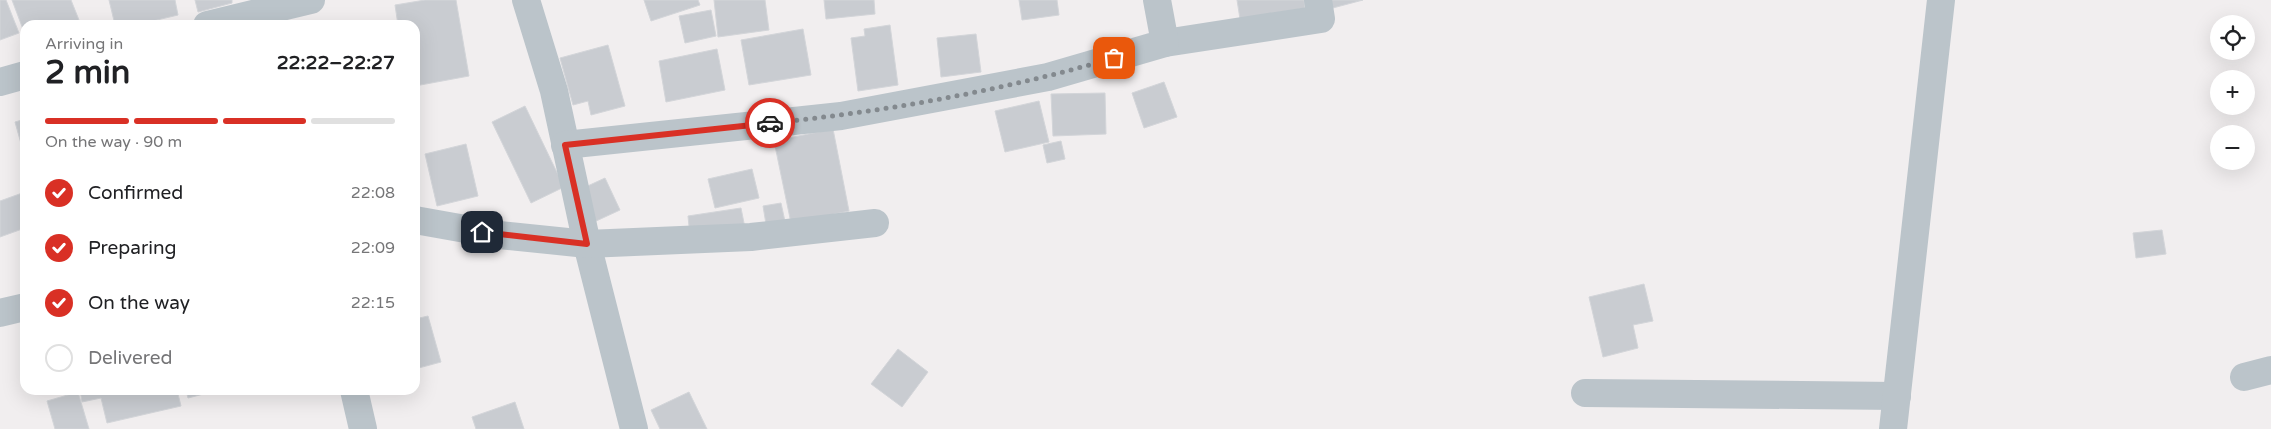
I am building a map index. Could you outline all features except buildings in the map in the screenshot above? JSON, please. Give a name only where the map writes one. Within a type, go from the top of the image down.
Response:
[{"type":"street","points":[[526,0],[554,91],[587,244],[634,429]]},
{"type":"street","points":[[1157,0],[1165,43]]},
{"type":"street","points":[[565,145],[841,116],[1048,77],[1165,43],[1321,18],[1318,0]]},
{"type":"street","points":[[1893,429],[1941,0]]},
{"type":"street","points":[[238,20],[297,10]]},
{"type":"street","points":[[0,82],[20,76]]},
{"type":"street","points":[[420,221],[498,235],[587,244],[751,237],[875,222]]},
{"type":"street","points":[[0,313],[20,307]]},
{"type":"street","points":[[2244,377],[2271,370]]},
{"type":"street","points":[[1585,393],[1896,396]]},
{"type":"street","points":[[355,395],[363,429]]},
{"type":"way so far","points":[[770,123],[841,116],[1048,77],[1114,58]]},
{"type":"route","points":[[482,232],[587,244],[565,145],[770,123]]}]
